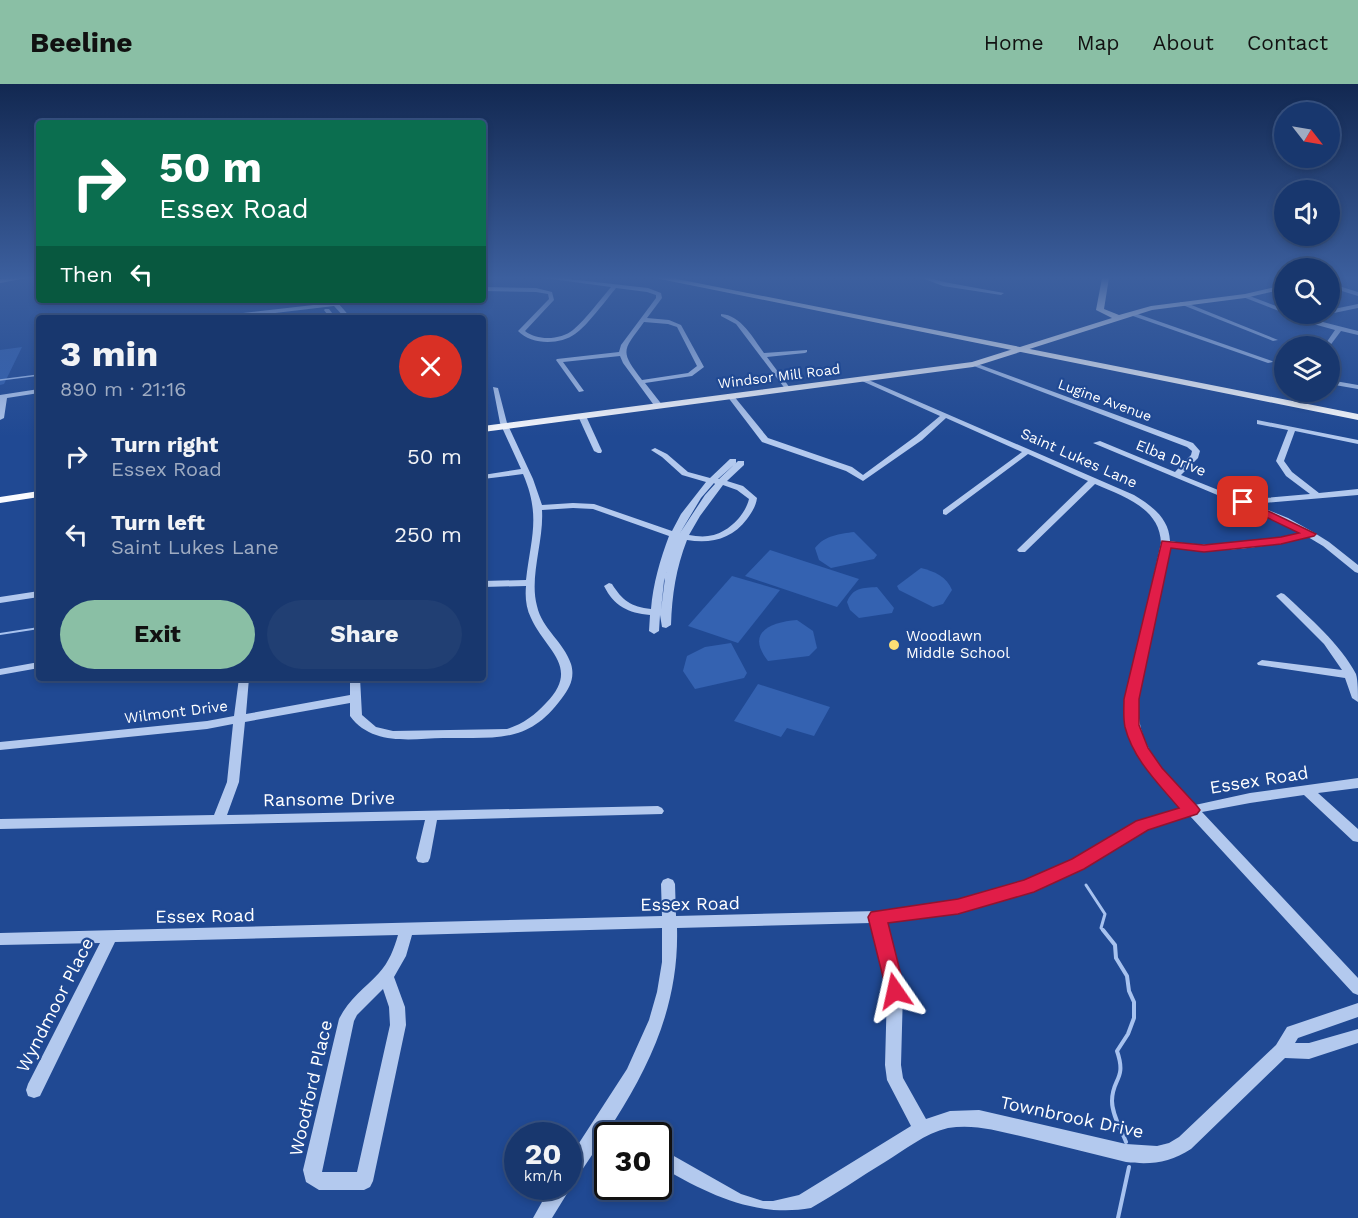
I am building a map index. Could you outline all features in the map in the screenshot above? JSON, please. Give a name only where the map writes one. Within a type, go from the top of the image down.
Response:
[{"type":"highway","points":[[925,331],[1358,417]]},
{"type":"highway","points":[[959,331],[1358,409]]},
{"type":"main road","name":"Windsor Mill Road","points":[[486,429],[973,364],[1080,331]]},
{"type":"main road","points":[[0,500],[36,494]]},
{"type":"street","points":[[521,331],[529,337],[553,339],[567,336],[576,331]]},
{"type":"street","points":[[635,331],[624,345],[622,354],[625,363],[659,406]]},
{"type":"street","points":[[641,382],[690,375],[701,367],[682,331]]},
{"type":"street","points":[[744,331],[788,389]]},
{"type":"street","points":[[1180,331],[1270,362]]},
{"type":"street","points":[[1252,331],[1274,340]]},
{"type":"street","points":[[762,355],[805,351]]},
{"type":"street","points":[[581,391],[559,360],[622,354]]},
{"type":"street","name":"Lugine Avenue","points":[[973,364],[1190,445],[1196,451],[1195,456],[1176,475]]},
{"type":"street","name":"Saint Lukes Lane","points":[[864,380],[1094,480],[1147,507],[1166,530],[1166,543]]},
{"type":"street","points":[[1340,384],[1358,387]]},
{"type":"street","points":[[355,681],[355,710],[360,721],[381,734],[404,736],[508,733],[531,724],[557,700],[567,679],[568,670],[560,650],[536,620],[533,612],[531,583],[538,508],[504,426],[495,388]]},
{"type":"street","points":[[0,418],[2,397],[36,391]]},
{"type":"street","points":[[731,396],[765,440],[849,469],[863,478],[919,438],[944,416]]},
{"type":"street","points":[[582,417],[598,451]]},
{"type":"street","points":[[1260,422],[1358,442]]},
{"type":"street","points":[[1292,428],[1280,461],[1289,474],[1318,496]]},
{"type":"street","name":"Elba Drive","points":[[1097,442],[1243,502],[1310,534],[1358,570]]},
{"type":"street","points":[[538,508],[574,505],[591,507],[644,526],[679,535],[713,539],[727,535],[735,529],[752,506],[753,498],[746,491],[682,472],[665,455],[656,450]]},
{"type":"street","points":[[946,512],[1026,452]]},
{"type":"street","points":[[654,631],[679,535],[715,482],[737,462]]},
{"type":"street","points":[[486,477],[524,471]]},
{"type":"street","points":[[1022,550],[1094,480]]},
{"type":"street","points":[[1243,502],[1358,492]]},
{"type":"street","points":[[1310,534],[1281,541],[1204,549],[1166,543],[1132,699],[1132,725],[1141,750],[1157,772],[1358,988]]},
{"type":"street","points":[[486,584],[531,583]]},
{"type":"street","points":[[609,586],[622,605],[635,610],[660,612]]},
{"type":"street","points":[[0,600],[36,594]]},
{"type":"street","points":[[1281,596],[1329,643],[1351,675],[1358,698]]},
{"type":"street","points":[[660,612],[666,625]]},
{"type":"street","points":[[1262,663],[1351,675]]},
{"type":"street","points":[[0,672],[36,666]]},
{"type":"street","points":[[219,819],[233,782],[244,681]]},
{"type":"street","name":"Wilmont Drive","points":[[0,746],[184,728],[355,698]]},
{"type":"street","name":"Essex Road","points":[[0,939],[877,917],[958,907],[1028,886],[1078,864],[1142,826],[1191,810],[1358,783]]},
{"type":"street","points":[[1307,790],[1358,837]]},
{"type":"street","name":"Ransome Drive","points":[[0,824],[658,811]]},
{"type":"street","points":[[423,858],[432,816]]},
{"type":"street","points":[[603,1122],[652,1038],[660,1013],[669,962],[668,884]]},
{"type":"street","points":[[877,917],[895,991],[893,1065],[896,1080],[922,1129]]},
{"type":"street","name":"Woodford Place","points":[[387,976],[397,1007],[398,1025],[364,1180],[319,1181],[312,1176],[312,1170],[347,1019],[352,1010],[387,976],[399,956],[407,929]]},
{"type":"street","name":"Wyndmoor Place","points":[[34,1090],[111,936]]},
{"type":"street","name":"Townbrook Drive","points":[[672,1163],[733,1199],[765,1210],[784,1209],[804,1202],[922,1129],[937,1121],[957,1117],[979,1118],[1126,1153],[1144,1156],[1163,1154],[1185,1143],[1282,1050],[1293,1032],[1358,1010]]},
{"type":"street","points":[[1282,1050],[1309,1051],[1358,1036]]},
{"type":"street","points":[[582,1154],[594,1136]]},
{"type":"street","points":[[542,1218],[553,1200]]},
{"type":"shaded area","points":[[22,347],[4,384],[0,385],[0,350]]},
{"type":"shaded area","points":[[854,532],[877,555],[874,559],[831,568],[819,560],[815,548],[823,540]]},
{"type":"shaded area","points":[[770,550],[859,579],[837,607],[745,576]]},
{"type":"shaded area","points":[[921,568],[940,575],[950,585],[952,590],[943,604],[933,607],[899,590],[897,586]]},
{"type":"shaded area","points":[[732,576],[780,590],[738,643],[688,626]]},
{"type":"shaded area","points":[[877,587],[894,608],[892,613],[859,618],[850,610],[847,602],[849,597],[859,589]]},
{"type":"shaded area","points":[[797,620],[813,631],[817,648],[809,656],[768,661],[759,643],[764,630],[778,623]]},
{"type":"shaded area","points":[[731,643],[747,673],[744,678],[695,689],[683,671],[687,656],[705,647]]},
{"type":"shaded area","points":[[758,684],[830,707],[814,736],[787,728],[781,737],[734,721]]},
{"type":"waterway","points":[[0,380],[36,375]]},
{"type":"waterway","points":[[0,634],[36,628]]},
{"type":"waterway","points":[[1086,885],[1105,914],[1101,928],[1103,930]]},
{"type":"waterway","points":[[1103,930],[1115,945],[1116,958],[1127,976],[1129,991],[1134,1002],[1134,1018],[1128,1034],[1117,1051],[1120,1074],[1112,1101],[1115,1117],[1126,1142]]},
{"type":"waterway","points":[[1118,1218],[1129,1167]]},
{"type":"place","name":"Woodlawn Middle School","points":[[894,645]]},
{"type":"route","points":[[895,991],[893,975],[877,917],[958,907],[996,897],[1056,876],[1142,826],[1191,810],[1141,750],[1132,725],[1132,699],[1166,543],[1204,549],[1281,541],[1310,534],[1285,520],[1243,502]]}]
